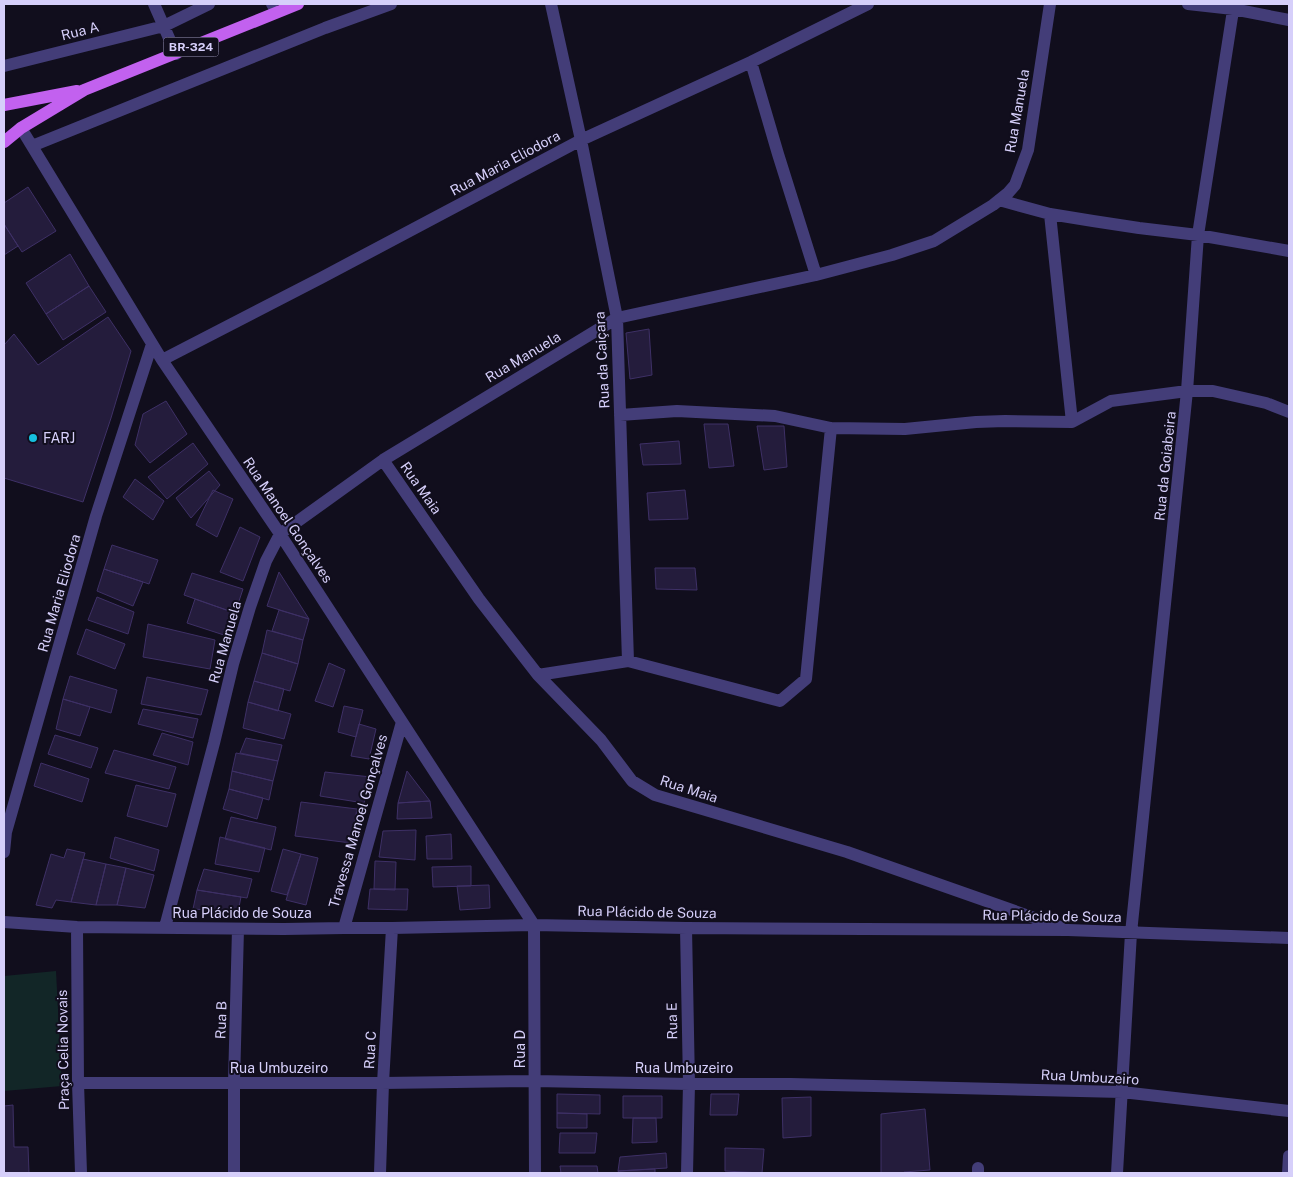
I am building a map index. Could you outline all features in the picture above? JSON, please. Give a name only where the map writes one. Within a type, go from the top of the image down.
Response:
[{"type":"main road","name":"BR-324","points":[[84,90],[176,54],[274,8],[298,4]]},
{"type":"main road","points":[[4,104],[84,90]]},
{"type":"main road","points":[[4,142],[21,128],[84,90]]},
{"type":"street","points":[[154,4],[176,54]]},
{"type":"street","name":"Rua A","points":[[4,66],[164,26],[209,4]]},
{"type":"street","points":[[32,146],[324,28],[391,4]]},
{"type":"street","name":"Rua da Caiçara","points":[[551,4],[617,318],[628,661]]},
{"type":"street","name":"Rua Maria Eliodora","points":[[162,360],[581,140],[751,62],[868,4]]},
{"type":"street","name":"Rua Manuela","points":[[165,927],[233,664],[266,561],[280,534],[383,460],[617,318],[816,275],[892,255],[934,241],[973,218],[999,200],[1015,185],[1028,150],[1050,4]]},
{"type":"street","points":[[1188,4],[1234,7],[1289,20]]},
{"type":"street","name":"Rua da Goiabeira","points":[[1117,1173],[1130,932],[1187,391],[1198,235],[1234,7]]},
{"type":"street","points":[[751,62],[816,275]]},
{"type":"street","name":"Rua Manoel Gonçalves","points":[[21,128],[162,360],[280,534],[534,925]]},
{"type":"street","points":[[999,200],[1050,214],[1198,235],[1289,251]]},
{"type":"street","points":[[1050,214],[1072,422]]},
{"type":"street","name":"Rua Maria Eliodora","points":[[4,852],[6,832],[96,516],[152,344]]},
{"type":"street","points":[[620,415],[678,411],[775,416],[831,428],[905,429],[976,422],[1072,422],[1110,401],[1187,391],[1213,391],[1266,403],[1289,412]]},
{"type":"street","points":[[538,676],[628,661],[780,701],[806,679],[831,428]]},
{"type":"street","name":"Rua Maia","points":[[383,460],[479,599],[538,676],[601,740],[632,781],[655,795],[847,852],[1068,930]]},
{"type":"street","name":"Travessa Manoel Gonçalves","points":[[344,928],[402,722]]},
{"type":"street","name":"Rua Plácido de Souza","points":[[4,922],[77,927],[238,929],[534,925],[686,928],[1068,930],[1289,938]]},
{"type":"street","name":"Rua D","points":[[534,925],[535,1173]]},
{"type":"street","name":"Praça Celia Novais","points":[[77,927],[78,1082],[81,1173]]},
{"type":"street","name":"Rua C","points":[[380,1173],[392,928]]},
{"type":"street","name":"Rua E","points":[[686,928],[687,1173]]},
{"type":"street","name":"Rua B","points":[[234,1173],[238,929]]},
{"type":"street","name":"Rua Umbuzeiro","points":[[78,1082],[383,1083],[535,1081],[800,1084],[1122,1092],[1289,1111]]},
{"type":"street","points":[[1288,1173],[1289,1156]]},
{"type":"green space","points":[[56,971],[62,1086],[4,1091],[4,976]]},
{"type":"building","points":[[28,187],[56,231],[22,252],[4,224],[4,203]]},
{"type":"building","points":[[4,224],[18,246],[4,255]]},
{"type":"building","points":[[70,254],[89,286],[46,314],[26,283]]},
{"type":"building","points":[[89,286],[106,312],[63,340],[46,314]]},
{"type":"building","name":"FARJ","points":[[108,317],[131,351],[83,502],[4,478],[4,345],[14,334],[38,365]]},
{"type":"building","points":[[649,329],[652,375],[630,379],[626,333]]},
{"type":"building","points":[[166,401],[187,434],[150,463],[135,445],[143,414]]},
{"type":"building","points":[[704,424],[728,424],[734,466],[709,468]]},
{"type":"building","points":[[757,426],[784,426],[787,467],[764,470]]},
{"type":"building","points":[[679,441],[681,464],[643,465],[640,444]]},
{"type":"building","points":[[193,443],[208,464],[167,499],[148,477]]},
{"type":"building","points":[[209,471],[220,485],[191,518],[176,498]]},
{"type":"building","points":[[135,479],[164,501],[153,520],[123,497]]},
{"type":"building","points":[[213,490],[233,499],[217,537],[196,525]]},
{"type":"building","points":[[685,490],[688,519],[649,520],[647,493]]},
{"type":"building","points":[[240,527],[260,537],[243,581],[220,572]]},
{"type":"building","points":[[112,545],[158,560],[149,584],[104,569]]},
{"type":"building","points":[[655,568],[695,568],[697,590],[656,589]]},
{"type":"building","points":[[104,569],[143,582],[133,606],[97,591]]},
{"type":"building","points":[[279,572],[309,619],[267,606]]},
{"type":"building","points":[[192,573],[243,589],[235,613],[184,595]]},
{"type":"building","points":[[97,597],[134,612],[128,634],[88,620]]},
{"type":"building","points":[[195,599],[235,613],[227,636],[187,623]]},
{"type":"building","points":[[279,610],[309,619],[303,640],[272,631]]},
{"type":"building","points":[[148,624],[215,640],[210,669],[143,657]]},
{"type":"building","points":[[86,629],[125,644],[115,669],[77,654]]},
{"type":"building","points":[[267,630],[303,640],[298,664],[262,653]]},
{"type":"building","points":[[262,653],[298,664],[290,691],[254,681]]},
{"type":"building","points":[[329,663],[345,670],[333,707],[315,701]]},
{"type":"building","points":[[70,676],[117,690],[111,713],[63,699]]},
{"type":"building","points":[[147,677],[208,690],[201,715],[141,704]]},
{"type":"building","points":[[254,681],[284,689],[278,711],[248,702]]},
{"type":"building","points":[[63,699],[90,707],[80,736],[56,729]]},
{"type":"building","points":[[248,702],[291,714],[284,739],[243,728]]},
{"type":"building","points":[[344,706],[363,710],[356,737],[338,732]]},
{"type":"building","points":[[143,709],[198,719],[193,738],[138,724]]},
{"type":"building","points":[[359,724],[376,729],[369,759],[351,756]]},
{"type":"building","points":[[162,733],[193,742],[188,765],[153,755]]},
{"type":"building","points":[[55,735],[98,748],[91,768],[48,754]]},
{"type":"building","points":[[246,738],[282,745],[278,761],[240,753]]},
{"type":"building","points":[[114,750],[176,767],[169,789],[105,773]]},
{"type":"building","points":[[236,753],[278,761],[273,781],[232,771]]},
{"type":"building","points":[[41,763],[89,779],[82,802],[34,786]]},
{"type":"building","points":[[232,771],[273,781],[269,800],[229,789]]},
{"type":"building","points":[[407,771],[430,801],[398,803]]},
{"type":"building","points":[[325,772],[371,777],[364,803],[320,796]]},
{"type":"building","points":[[136,785],[176,794],[167,827],[127,816]]},
{"type":"building","points":[[229,789],[263,798],[257,819],[223,809]]},
{"type":"building","points":[[430,801],[432,818],[397,819],[398,803]]},
{"type":"building","points":[[301,802],[357,809],[351,843],[295,836]]},
{"type":"building","points":[[231,817],[276,827],[271,850],[225,839]]},
{"type":"building","points":[[416,830],[415,860],[379,857],[383,831]]},
{"type":"building","points":[[451,834],[452,859],[427,859],[426,836]]},
{"type":"building","points":[[115,837],[159,850],[154,871],[110,858]]},
{"type":"building","points":[[220,837],[265,848],[259,872],[215,864]]},
{"type":"building","points":[[67,849],[85,853],[71,902],[56,900],[52,908],[36,905],[51,854],[64,858]]},
{"type":"building","points":[[283,849],[301,854],[287,895],[271,891]]},
{"type":"building","points":[[301,854],[318,858],[306,905],[286,900]]},
{"type":"building","points":[[83,859],[106,864],[96,905],[71,902]]},
{"type":"building","points":[[375,861],[396,862],[395,890],[374,889]]},
{"type":"building","points":[[106,864],[126,868],[117,905],[96,905]]},
{"type":"building","points":[[471,866],[471,886],[433,887],[432,867]]},
{"type":"building","points":[[126,868],[154,875],[145,908],[117,905]]},
{"type":"building","points":[[204,869],[252,879],[247,898],[197,890]]},
{"type":"building","points":[[489,885],[490,908],[460,910],[457,886]]},
{"type":"building","points":[[370,889],[408,889],[407,910],[368,909]]},
{"type":"building","points":[[197,890],[241,897],[238,912],[193,909]]},
{"type":"building","points":[[557,1094],[600,1095],[600,1114],[557,1113]]},
{"type":"building","points":[[711,1094],[739,1094],[737,1115],[710,1115]]},
{"type":"building","points":[[623,1096],[662,1096],[662,1118],[623,1118]]},
{"type":"building","points":[[811,1097],[811,1136],[783,1138],[782,1098]]},
{"type":"building","points":[[13,1105],[14,1147],[28,1147],[29,1173],[4,1173],[4,1106]]},
{"type":"building","points":[[925,1109],[930,1170],[881,1173],[881,1114]]},
{"type":"building","points":[[557,1113],[587,1114],[587,1128],[557,1128]]},
{"type":"building","points":[[633,1118],[656,1118],[657,1142],[632,1143]]},
{"type":"building","points":[[560,1133],[597,1133],[595,1153],[559,1153]]},
{"type":"building","points":[[725,1148],[764,1149],[762,1173],[725,1171]]},
{"type":"building","points":[[666,1153],[667,1168],[618,1171],[620,1157]]},
{"type":"building","points":[[560,1166],[597,1166],[598,1173],[561,1173]]},
{"type":"building","points":[[655,1169],[655,1173],[619,1173],[618,1171]]},
{"type":"place","name":"FARJ","points":[[33,438]]}]
